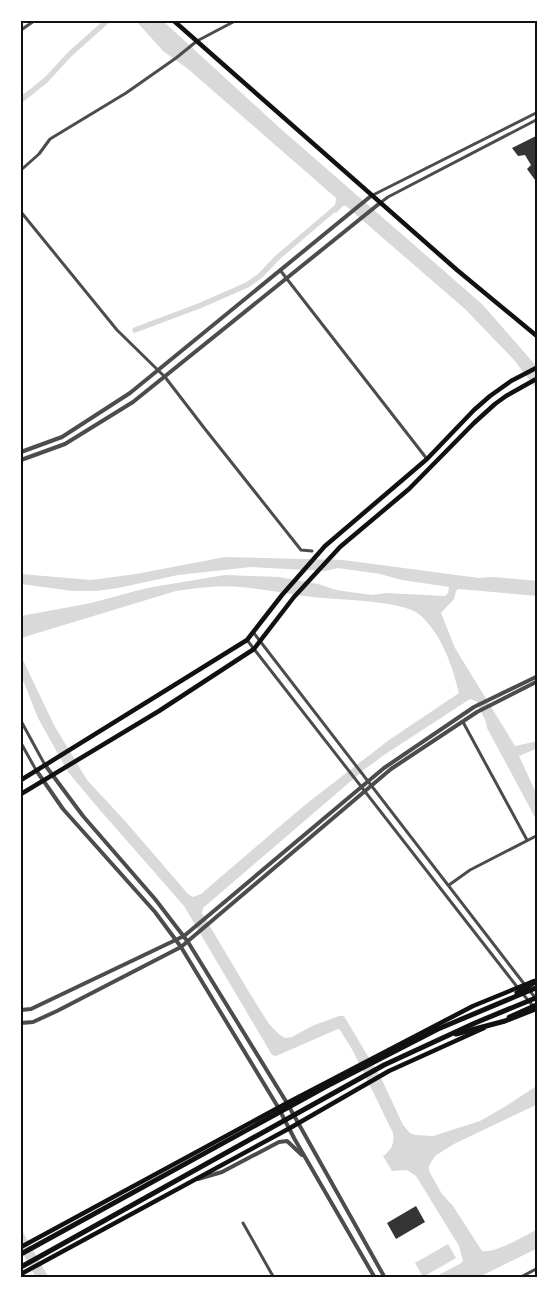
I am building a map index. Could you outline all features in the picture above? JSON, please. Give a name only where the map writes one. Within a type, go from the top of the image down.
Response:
[{"type":"highway","points":[[502,1002],[538,979]]},
{"type":"highway","points":[[21,1254],[327,1086],[438,1029],[538,987]]},
{"type":"highway","points":[[21,1266],[384,1065],[538,997]]},
{"type":"highway","points":[[441,1039],[505,1021],[537,1006]]},
{"type":"main road","points":[[174,21],[371,196],[538,337]]},
{"type":"main road","points":[[21,780],[247,640],[318,553],[427,459],[490,396],[511,381],[538,367]]},
{"type":"main road","points":[[21,794],[158,711],[254,648],[294,597],[332,555],[409,489],[474,423],[496,404],[506,396],[538,378]]},
{"type":"main road","points":[[21,1247],[287,1102],[473,1006],[538,979]]},
{"type":"main road","points":[[21,1274],[290,1128],[386,1073],[537,1006]]},
{"type":"street","points":[[21,30],[34,21]]},
{"type":"street","points":[[21,170],[39,154],[50,139],[126,93],[197,41],[235,21]]},
{"type":"street","points":[[21,452],[62,437],[130,393],[371,196],[538,112]]},
{"type":"street","points":[[21,460],[65,444],[133,402],[388,197],[538,119]]},
{"type":"street","points":[[21,212],[117,330],[165,377],[301,550],[312,551]]},
{"type":"street","points":[[280,270],[427,459]]},
{"type":"street","points":[[254,632],[524,984],[537,1006]]},
{"type":"street","points":[[247,640],[518,987],[537,1006]]},
{"type":"street","points":[[21,1010],[31,1009],[184,936],[369,780],[474,707],[538,676]]},
{"type":"street","points":[[21,1023],[33,1022],[57,1011],[181,947],[391,770],[477,712],[538,681]]},
{"type":"street","points":[[21,721],[51,775],[83,816],[155,899],[188,942],[287,1102],[385,1278]]},
{"type":"street","points":[[463,722],[527,840]]},
{"type":"street","points":[[21,743],[42,780],[63,809],[155,912],[181,947],[278,1107],[375,1278]]},
{"type":"street","points":[[449,885],[470,870],[538,835]]},
{"type":"street","points":[[189,1182],[222,1172],[279,1142],[286,1142],[306,1159]]},
{"type":"street","points":[[243,1222],[274,1278]]},
{"type":"street","points":[[519,1278],[538,1268]]},
{"type":"shaded area","points":[[136,21],[163,21],[282,130],[482,304],[538,368],[538,391],[514,360],[465,309],[346,206],[343,206],[336,213],[331,209],[335,206],[336,198],[188,69],[163,51]]},
{"type":"shaded area","points":[[225,557],[343,560],[479,578],[493,577],[538,581],[538,596],[458,589],[454,599],[441,613],[455,648],[515,746],[538,741],[538,748],[519,756],[538,797],[538,823],[487,728],[476,701],[470,699],[365,769],[203,908],[202,913],[269,1024],[280,1035],[285,1038],[292,1037],[312,1026],[344,1016],[382,1080],[403,1125],[410,1133],[433,1136],[480,1121],[538,1085],[538,1104],[454,1144],[435,1156],[429,1166],[429,1171],[442,1194],[453,1206],[482,1251],[495,1250],[538,1229],[538,1248],[477,1278],[433,1278],[463,1261],[459,1246],[416,1176],[407,1170],[392,1171],[383,1156],[392,1146],[393,1133],[353,1051],[340,1030],[338,1029],[276,1056],[272,1055],[184,906],[68,772],[38,718],[21,675],[21,656],[54,725],[87,780],[188,894],[193,897],[201,894],[306,804],[389,740],[459,693],[445,651],[428,623],[412,610],[385,604],[312,597],[240,587],[200,588],[176,591],[21,638],[21,616],[91,603],[147,588],[225,575],[279,577],[318,584],[336,590],[372,595],[387,593],[445,596],[448,593],[449,587],[338,568],[325,571],[251,567],[178,575],[96,591],[73,591],[21,584],[21,574],[91,580],[136,574]]},
{"type":"shaded area","points":[[21,1228],[49,1278],[36,1278],[21,1250]]},
{"type":"shaded area","points":[[448,1244],[456,1258],[423,1277],[415,1263]]},
{"type":"building","points":[[538,135],[538,184],[527,169],[531,165],[525,155],[518,156],[512,148]]},
{"type":"building","points":[[416,1206],[425,1222],[396,1239],[387,1223]]},
{"type":"waterway","points":[[21,100],[46,80],[70,54],[107,21]]},
{"type":"waterway","points":[[135,330],[199,306],[247,285],[260,276],[278,257],[338,206]]}]
